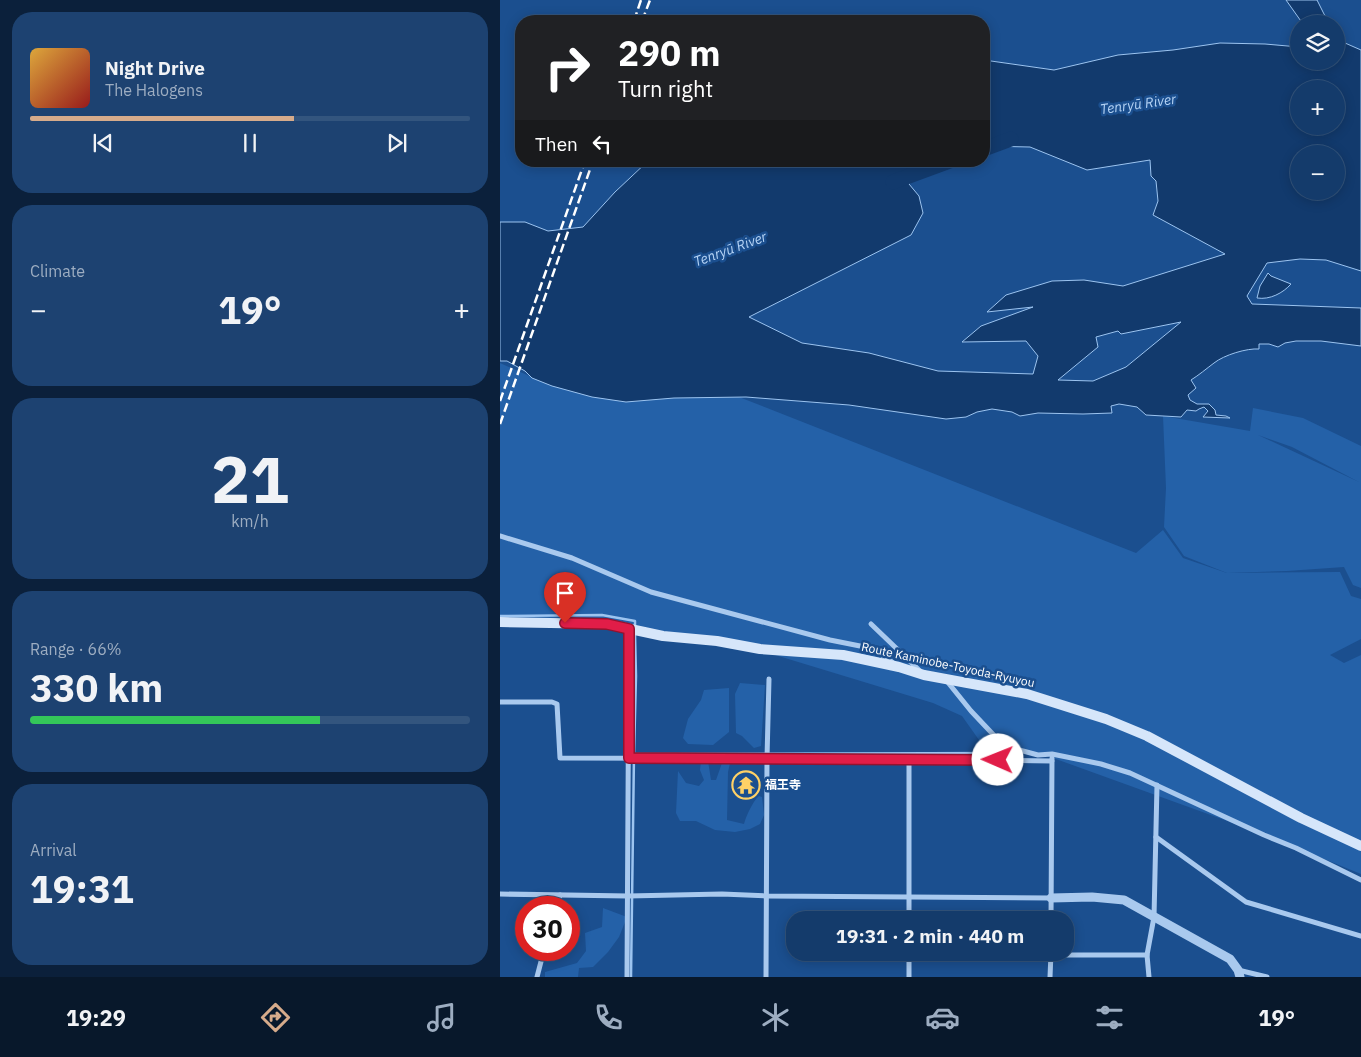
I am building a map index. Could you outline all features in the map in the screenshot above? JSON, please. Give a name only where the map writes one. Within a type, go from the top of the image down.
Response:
[{"type":"main road","name":"Route Kaminobe-Toyoda-Ryuyou","points":[[500,622],[607,624],[663,636],[717,641],[760,649],[843,655],[899,667],[924,675],[1027,694],[1106,719],[1147,736],[1301,818],[1361,846]]},
{"type":"street","points":[[500,536],[572,558],[651,592],[830,640],[865,647],[882,655],[899,667]]},
{"type":"street","points":[[871,624],[924,675]]},
{"type":"street","points":[[627,977],[629,629]]},
{"type":"street","points":[[766,977],[769,679]]},
{"type":"street","points":[[946,679],[970,711],[1004,746],[1038,754],[1052,754],[1101,764],[1130,773],[1296,848],[1361,880]]},
{"type":"street","points":[[500,702],[552,702],[557,704],[560,758],[1052,761]]},
{"type":"street","points":[[1051,911],[1052,754]]},
{"type":"street","points":[[909,759],[909,911]]},
{"type":"street","points":[[1149,977],[1147,955],[1154,917],[1157,785]]},
{"type":"street","points":[[1156,837],[1246,902],[1361,936]]},
{"type":"street","points":[[500,894],[1092,897],[1124,900],[1230,959],[1239,973],[1267,977]]},
{"type":"street","points":[[1074,954],[1147,955]]},
{"type":"street","points":[[537,977],[541,961]]},
{"type":"street","points":[[909,961],[909,977]]},
{"type":"street","points":[[1050,961],[1050,977]]},
{"type":"shaded area","points":[[500,363],[543,382],[739,397],[1136,553],[1163,530],[1183,558],[1227,573],[1340,572],[1351,596],[1361,599],[1361,639],[1330,655],[1344,663],[1361,655],[1361,874],[1255,831],[1042,754],[984,747],[962,716],[933,703],[752,648],[598,624],[500,621]]},
{"type":"shaded area","points":[[1253,408],[1303,418],[1361,446],[1361,588],[1353,585],[1344,567],[1227,573],[1184,556],[1164,527],[1166,488],[1163,416],[1250,431]],"holes":[[[1258,435],[1292,447],[1359,482]]]},
{"type":"shaded area","points":[[740,683],[765,685],[761,746],[754,748],[742,736],[736,733],[735,694]]},
{"type":"shaded area","points":[[729,688],[729,732],[713,745],[688,744],[683,738],[688,719],[701,700],[704,690]]},
{"type":"shaded area","points":[[701,761],[708,761],[711,780],[716,780],[722,763],[730,763],[728,772],[727,820],[744,824],[754,801],[759,796],[762,797],[764,815],[760,824],[750,829],[735,832],[715,830],[696,821],[680,821],[676,813],[678,771],[686,783],[699,786],[704,780],[700,770]]},
{"type":"shaded area","points":[[603,908],[627,917],[619,937],[608,952],[593,967],[579,968],[578,977],[545,977],[545,972],[580,961],[586,951],[585,933],[602,927]]},
{"type":"water","points":[[1286,0],[1317,0],[1325,15],[1297,15]]},
{"type":"water","points":[[1220,43],[1290,46],[1290,70],[1345,70],[1345,43],[1361,50],[1361,271],[1326,260],[1300,259],[1267,263],[1247,296],[1252,304],[1361,308],[1361,346],[1321,341],[1296,341],[1285,343],[1278,347],[1269,344],[1259,344],[1259,349],[1242,351],[1218,360],[1191,380],[1196,388],[1188,395],[1190,400],[1197,404],[1209,404],[1215,410],[1216,415],[1230,418],[1203,417],[1208,411],[1204,407],[1196,411],[1187,410],[1181,417],[1146,415],[1137,407],[1119,404],[1111,406],[1112,413],[1038,413],[1020,416],[1012,412],[992,409],[977,412],[966,417],[946,419],[849,405],[746,397],[674,398],[626,402],[592,397],[552,386],[532,378],[525,371],[507,361],[500,361],[500,222],[525,222],[548,231],[583,227],[615,192],[642,167],[915,167],[909,184],[919,196],[923,213],[911,235],[749,317],[802,343],[869,353],[938,371],[1033,374],[1038,356],[1026,341],[962,342],[981,326],[1033,307],[987,312],[1006,295],[1052,281],[1084,280],[1123,286],[1225,254],[1153,215],[1158,201],[1156,181],[1151,176],[1150,160],[1087,170],[1030,147],[990,146],[990,61],[1054,70],[1118,55]],"holes":[[[1181,322],[1126,367],[1093,381],[1058,380],[1098,347],[1096,337],[1118,331],[1121,334]]]},
{"type":"water","points":[[1268,273],[1291,284],[1276,295],[1267,298],[1257,298],[1260,286]]},
{"type":"waterway","name":"Tenryū River","points":[[990,147],[1011,139]]},
{"type":"waterway","name":"Tenryū River","points":[[893,182],[934,167]]},
{"type":"waterway","points":[[500,616],[602,615],[635,621],[635,628]]},
{"type":"waterway","points":[[631,977],[635,634]]},
{"type":"waterway","points":[[634,754],[1011,753]]},
{"type":"railway","points":[[636,15],[641,0]]},
{"type":"railway","points":[[644,15],[650,0]]},
{"type":"railway","points":[[500,401],[583,167]]},
{"type":"railway","points":[[500,424],[591,167]]},
{"type":"place","name":"福王寺","points":[[746,785]]},
{"type":"route","points":[[565,623],[607,624],[629,629],[629,758],[998,760]]}]
